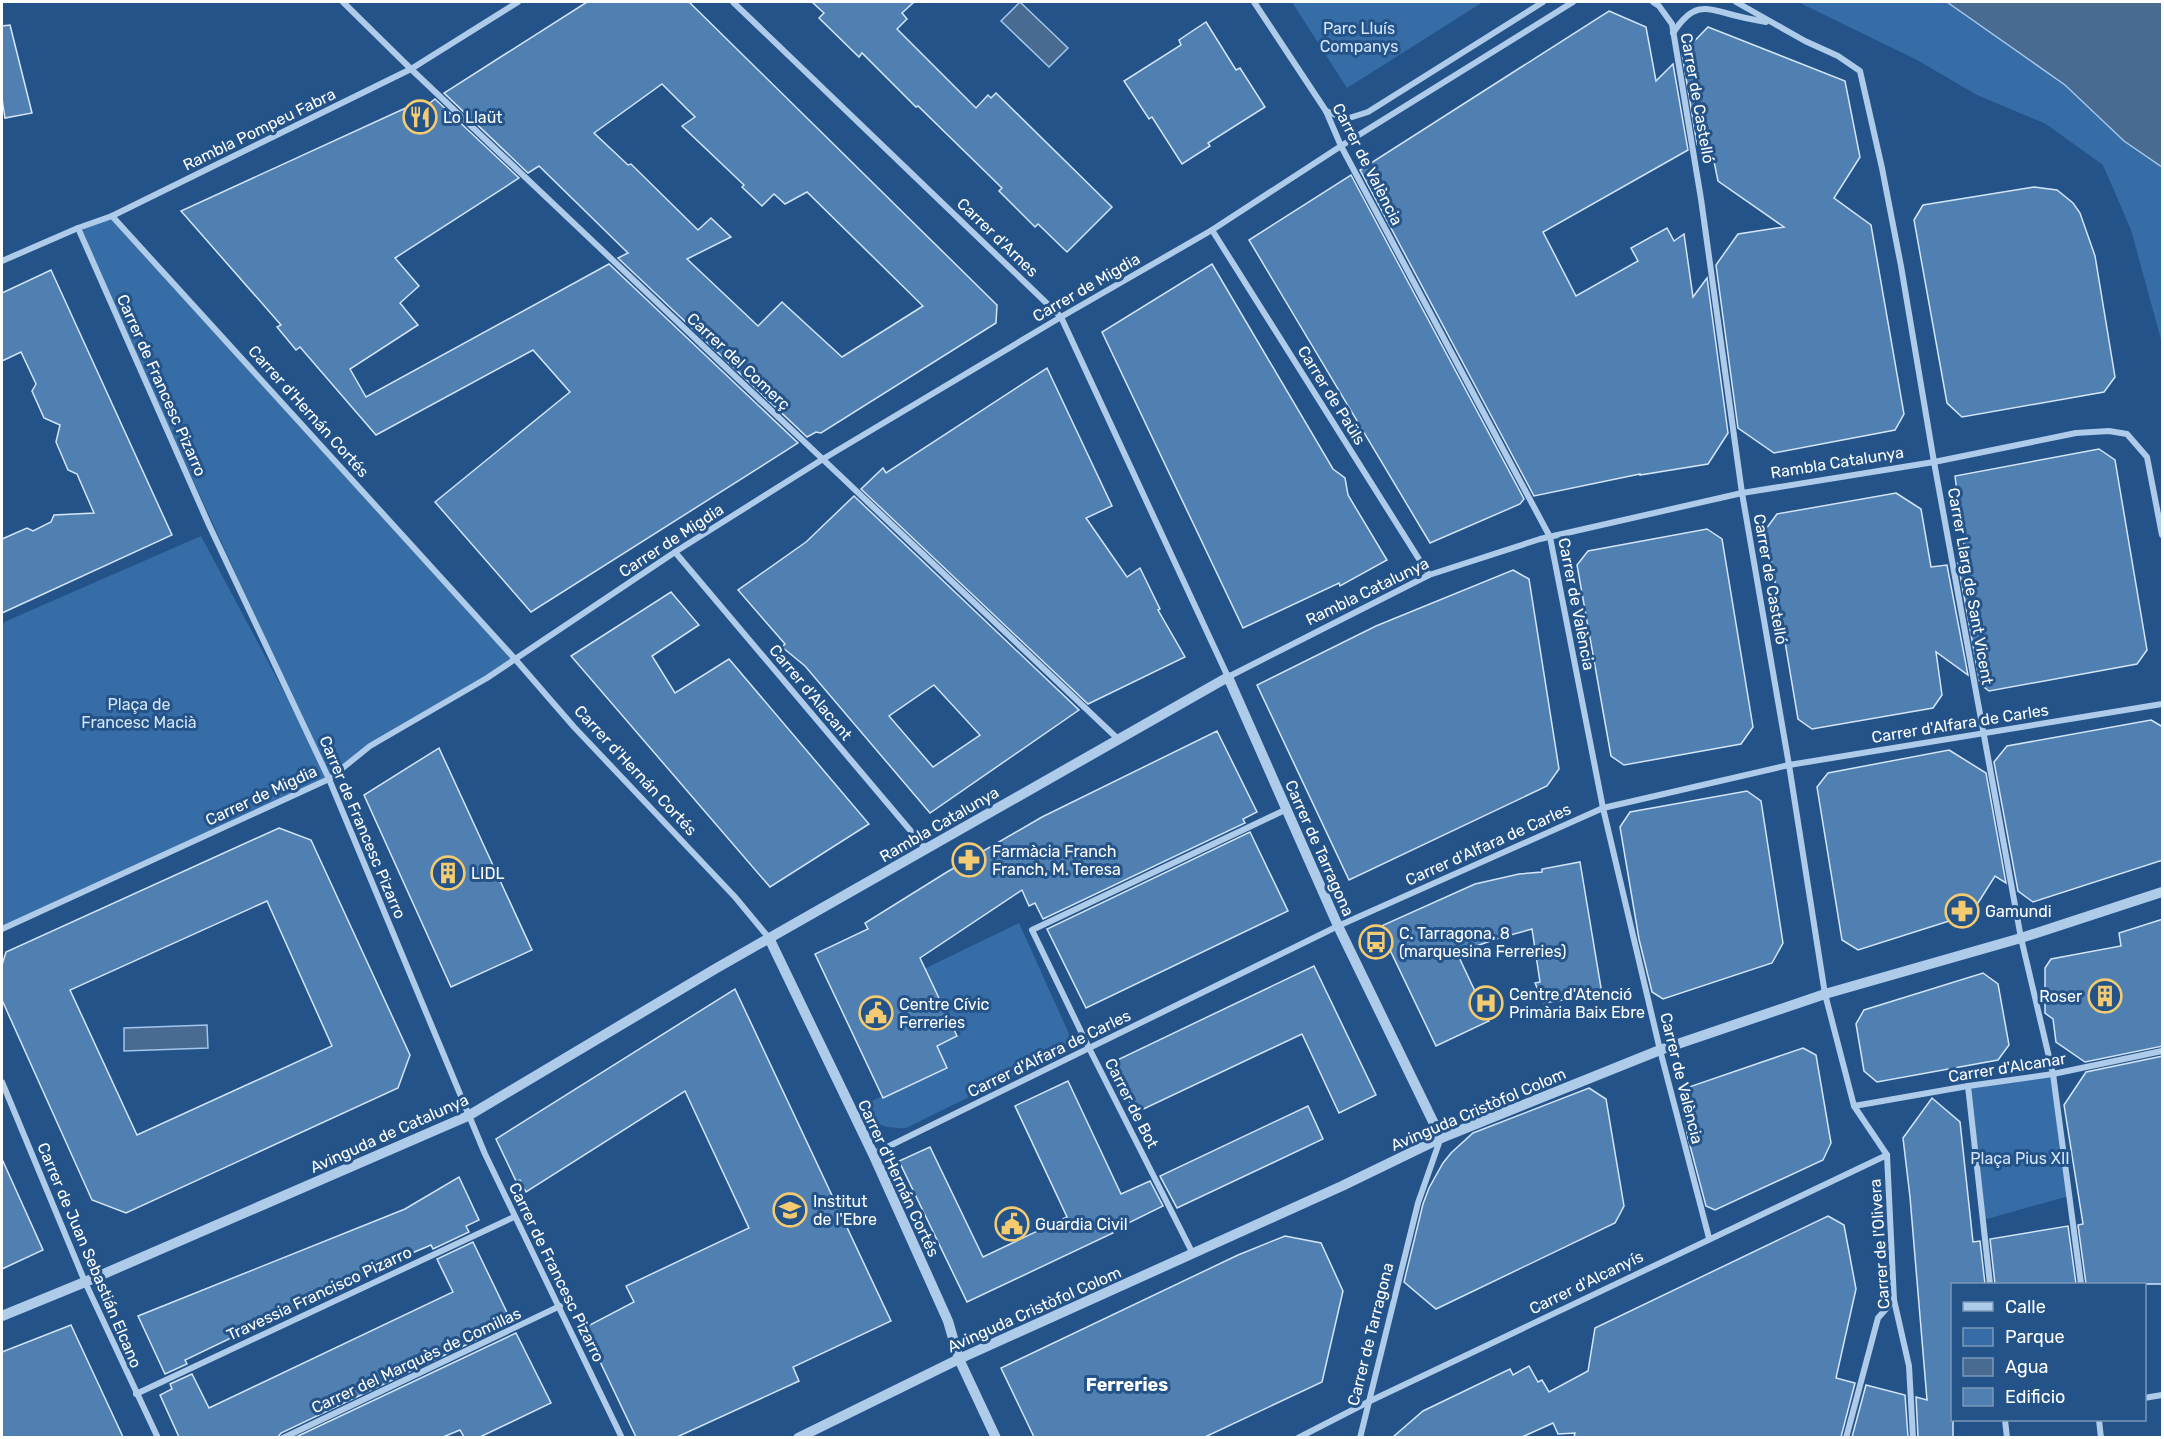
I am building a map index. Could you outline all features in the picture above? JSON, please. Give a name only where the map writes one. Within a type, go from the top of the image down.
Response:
[{"type":"street","name":"Carrer del Comerç","points":[[343,2],[1118,739]]},
{"type":"street","name":"Rambla Pompeu Fabra","points":[[2,261],[112,216],[411,69],[519,2]]},
{"type":"street","name":"Carrer d'Arnes","points":[[733,2],[1061,317],[1228,677]]},
{"type":"street","name":"Carrer de València","points":[[1254,2],[1326,111],[1341,146],[1550,537],[1603,808],[1660,1050],[1709,1238]]},
{"type":"street","points":[[1326,111],[1346,119],[1368,112],[1543,2]]},
{"type":"street","points":[[1341,146],[1573,2]]},
{"type":"street","name":"Carrer de Castelló","points":[[1653,2],[1659,6],[1672,24],[1701,199],[1742,493],[1789,765],[1825,994],[1854,1106],[1887,1155]]},
{"type":"street","points":[[1736,2],[1772,23]]},
{"type":"street","points":[[1673,33],[1683,18],[1695,10],[1710,8],[1772,23]]},
{"type":"street","name":"Carrer Llarg de Sant Vicent","points":[[1772,23],[1838,56],[1860,71],[1901,266],[1934,462],[2021,938],[2053,1074],[2081,1283]]},
{"type":"street","name":"Carrer de Migdia","points":[[2,929],[329,779],[370,746],[487,678],[675,552],[823,459],[1212,230],[1341,146]]},
{"type":"street","name":"Carrer d'Hernán Cortés","points":[[112,216],[515,659],[574,727],[735,897],[769,938],[873,1154],[948,1321],[959,1359],[996,1437]]},
{"type":"street","name":"Carrer de Francesc Pizarro","points":[[78,228],[209,525],[329,779],[468,1116],[514,1217],[560,1306],[622,1437]]},
{"type":"street","name":"Carrer de Paüls","points":[[1212,230],[1429,575]]},
{"type":"street","name":"Rambla Catalunya","points":[[769,938],[1228,677],[1429,575],[1550,537],[1742,493],[1934,462],[2076,433],[2109,431],[2127,434],[2147,457],[2163,535]]},
{"type":"street","name":"Carrer d'Alacant","points":[[675,552],[926,849]]},
{"type":"street","name":"Carrer de Tarragona","points":[[1228,677],[1338,926],[1441,1138],[1418,1203],[1360,1437]]},
{"type":"street","name":"Carrer d'Alfara de Carles","points":[[873,1154],[1338,926],[1603,808],[1789,765],[2163,704]]},
{"type":"street","name":"Carrer de Bot","points":[[1193,1255],[1032,930],[1287,809]]},
{"type":"street","name":"Avinguda Cristòfol Colom","points":[[798,1437],[959,1359],[1193,1255],[1369,1174],[1441,1138],[1660,1050],[1825,994],[2021,938],[2163,892]]},
{"type":"street","name":"Avinguda de Catalunya","points":[[2,1316],[468,1116],[769,938]]},
{"type":"street","name":"Carrer d'Alcanar","points":[[1854,1106],[2053,1074],[2163,1051]]},
{"type":"street","name":"Carrer de Juan Sebastián Elcano","points":[[2,1082],[85,1282],[158,1437]]},
{"type":"street","points":[[1968,1086],[1990,1283]]},
{"type":"street","name":"Carrer d'Alcanyís","points":[[1298,1437],[1709,1238],[1887,1155]]},
{"type":"street","name":"Carrer de l'Olivera","points":[[1887,1155],[1894,1300],[1909,1366],[1913,1437]]},
{"type":"street","name":"Travessia Francisco Pizarro","points":[[136,1394],[514,1217]]},
{"type":"street","points":[[1846,1437],[1878,1318],[1894,1300]]},
{"type":"street","name":"Carrer del Marquès de Comillas","points":[[283,1437],[560,1306]]},
{"type":"street","points":[[2146,1398],[2163,1395]]},
{"type":"street","points":[[2005,1421],[2007,1437]]},
{"type":"street","points":[[2099,1421],[2101,1437]]},
{"type":"green space","name":"Parc Lluís Companys","points":[[1292,2],[1483,2],[1347,88]]},
{"type":"green space","points":[[1798,2],[1947,2],[2065,85],[2124,141],[2162,167],[2162,343],[2131,230],[2103,165],[2046,124],[1977,95],[1917,60]]},
{"type":"green space","name":"Plaça de Francesc Macià","points":[[112,216],[515,659],[370,746],[329,779],[2,929],[2,623],[201,536],[323,765],[78,228]]},
{"type":"green space","points":[[1019,923],[1074,1045],[906,1128],[892,1128],[875,1121],[863,1105],[937,1071],[928,1050],[961,1034],[924,969]]},
{"type":"green space","name":"Plaça Pius XII","points":[[2053,1074],[2069,1196],[1983,1220],[1968,1086]]},
{"type":"water","points":[[1020,2],[1068,48],[1049,67],[1001,21]]},
{"type":"water","points":[[1947,2],[2162,2],[2162,167],[2124,141],[2065,85]]},
{"type":"water","points":[[207,1025],[208,1048],[124,1051],[124,1028]]},
{"type":"building","points":[[587,2],[689,2],[997,305],[996,323],[821,433],[816,432],[807,437],[618,258],[628,253],[539,166],[528,173],[444,93]],"holes":[[[662,84],[695,117],[682,126],[744,185],[742,187],[762,206],[774,194],[785,204],[807,192],[923,306],[842,357],[782,302],[758,326],[687,259],[731,237],[711,218],[698,230],[631,164],[628,165],[594,133]]]},
{"type":"building","points":[[812,2],[914,2],[902,13],[907,19],[897,29],[976,108],[988,95],[991,98],[996,93],[1112,207],[1067,252],[1038,224],[1035,227],[999,191],[1002,188],[862,53],[859,57],[819,18],[824,13]]},
{"type":"building","points":[[1609,11],[1646,27],[1656,81],[1673,64],[1688,150],[1543,232],[1576,296],[1638,261],[1631,248],[1667,228],[1674,241],[1684,234],[1693,297],[1707,278],[1728,433],[1708,464],[1640,474],[1534,496],[1360,170]]},
{"type":"building","points":[[1206,22],[1236,70],[1240,68],[1265,107],[1208,143],[1210,146],[1182,164],[1152,117],[1149,119],[1124,81],[1181,45],[1179,40]]},
{"type":"building","points":[[10,25],[32,113],[5,118],[2,99],[2,26]]},
{"type":"building","points":[[1708,27],[1845,81],[1860,157],[1834,198],[1871,225],[1904,414],[1895,430],[1774,453],[1738,428],[1716,265],[1738,234],[1784,227],[1718,181],[1709,137],[1697,144],[1682,54]]},
{"type":"building","points":[[435,99],[519,178],[395,258],[419,286],[400,303],[418,325],[350,369],[366,397],[609,264],[798,443],[531,612],[435,502],[570,392],[533,350],[376,435],[300,347],[296,350],[277,327],[281,325],[181,211],[421,101],[426,106]]},
{"type":"building","points":[[1351,175],[1524,499],[1520,504],[1430,543],[1249,240]]},
{"type":"building","points":[[2034,187],[2057,190],[2073,203],[2080,213],[2095,256],[2115,377],[2104,392],[1962,417],[1947,403],[1914,220],[1923,205]]},
{"type":"building","points":[[1212,264],[1333,469],[1345,478],[1348,495],[1387,560],[1340,586],[1339,583],[1243,628],[1102,332]]},
{"type":"building","points":[[51,270],[172,535],[2,613],[2,539],[27,528],[33,531],[51,522],[54,515],[94,513],[77,474],[68,470],[56,442],[60,425],[44,418],[32,391],[36,384],[21,352],[2,361],[2,293]]},
{"type":"building","points":[[1047,368],[1112,506],[1086,518],[1127,577],[1140,568],[1160,609],[1158,610],[1185,657],[1088,704],[861,489],[883,468],[886,473]]},
{"type":"building","points":[[2099,449],[2115,460],[2147,650],[2137,664],[1989,691],[1980,684],[1958,563],[1966,562],[1955,476]]},
{"type":"building","points":[[1896,493],[1921,509],[1931,567],[1947,565],[1968,675],[1936,652],[1942,695],[1933,708],[1812,729],[1798,719],[1766,529],[1777,514]]},
{"type":"building","points":[[854,496],[1079,710],[930,813],[805,666],[782,647],[785,644],[738,590],[806,542]],"holes":[[[934,685],[980,735],[933,767],[889,716]]]},
{"type":"building","points":[[1707,529],[1722,539],[1753,727],[1741,744],[1624,765],[1611,756],[1577,565],[1588,551]]},
{"type":"building","points":[[1513,570],[1529,579],[1559,769],[1547,786],[1349,880],[1257,685],[1376,626]]},
{"type":"building","points":[[671,592],[699,625],[652,656],[675,693],[729,659],[869,824],[770,887],[571,656]]},
{"type":"building","points":[[2151,720],[2163,727],[2163,860],[2033,902],[2018,891],[1994,762],[2007,746]]},
{"type":"building","points":[[1217,731],[1257,812],[1243,819],[1245,823],[1043,919],[1035,903],[1029,906],[1022,890],[920,958],[957,1036],[937,1046],[947,1068],[883,1098],[815,954],[868,929],[865,923],[1042,817]]},
{"type":"building","name":"LIDL","points":[[439,748],[532,950],[451,987],[364,795]]},
{"type":"building","points":[[1949,750],[1986,773],[2006,883],[1995,876],[1971,914],[1858,950],[1842,940],[1817,787],[1828,773]]},
{"type":"building","points":[[1747,791],[1761,801],[1783,943],[1772,963],[1663,999],[1652,992],[1639,939],[1620,827],[1630,812]]},
{"type":"building","points":[[279,828],[311,840],[410,1055],[398,1088],[126,1213],[92,1200],[2,1000],[2,965],[6,952]],"holes":[[[267,901],[332,1046],[137,1135],[70,990]]]},
{"type":"building","points":[[1250,832],[1288,911],[1086,1008],[1047,929]]},
{"type":"building","points":[[1580,862],[1602,994],[1544,1003],[1535,983],[1540,982],[1532,929],[1496,939],[1457,953],[1489,1021],[1436,1046],[1379,927],[1475,884],[1519,874],[1542,872],[1542,869]]},
{"type":"building","name":"Roser","points":[[2163,919],[2163,1046],[2085,1062],[2056,1042],[2053,1019],[2045,1013],[2045,968],[2051,959],[2121,946],[2119,933]]},
{"type":"building","points":[[1314,966],[1376,1095],[1339,1113],[1302,1034],[1135,1113],[1111,1063]]},
{"type":"building","points":[[1983,973],[1998,984],[2009,1045],[1998,1060],[1877,1082],[1864,1071],[1856,1024],[1864,1010]]},
{"type":"building","name":"Institut de l'Ebre","points":[[735,989],[891,1321],[793,1367],[799,1381],[677,1437],[636,1437],[584,1328],[634,1302],[626,1286],[749,1228],[685,1091],[526,1192],[520,1180],[516,1181],[496,1139]]},
{"type":"building","points":[[1803,1048],[1816,1055],[1831,1143],[1823,1160],[1715,1210],[1706,1206],[1688,1138],[1681,1100],[1689,1087]]},
{"type":"building","points":[[2163,1056],[2163,1284],[2086,1283],[2078,1225],[2083,1224],[2064,1105],[2086,1072]]},
{"type":"building","points":[[1068,1081],[1121,1194],[1150,1181],[1163,1206],[1112,1231],[1113,1233],[967,1302],[899,1161],[930,1147],[983,1257],[1067,1217],[1015,1106]]},
{"type":"building","points":[[1589,1088],[1606,1099],[1624,1206],[1615,1223],[1436,1309],[1404,1282],[1423,1204],[1443,1163],[1473,1133]]},
{"type":"building","points":[[1932,1098],[1960,1122],[1973,1242],[1980,1241],[1985,1283],[1951,1283],[1953,1437],[1918,1437],[1916,1397],[1927,1400],[1903,1138]]},
{"type":"building","points":[[1308,1106],[1323,1139],[1177,1208],[1160,1176]]},
{"type":"building","points":[[2,1159],[43,1250],[2,1269]]},
{"type":"building","points":[[459,1177],[479,1220],[466,1226],[469,1232],[433,1249],[431,1245],[374,1269],[185,1360],[187,1364],[165,1374],[138,1316],[405,1209]]},
{"type":"building","points":[[1828,1216],[1844,1225],[1856,1289],[1836,1378],[1855,1383],[1841,1437],[1574,1437],[1575,1433],[1558,1434],[1553,1423],[1522,1437],[1393,1437],[1423,1411],[1510,1369],[1513,1375],[1529,1366],[1538,1382],[1542,1380],[1549,1392],[1588,1371],[1595,1328]]},
{"type":"building","points":[[2068,1226],[2076,1283],[1995,1283],[1990,1239]]},
{"type":"building","points":[[1285,1236],[1321,1243],[1343,1291],[1322,1382],[1205,1437],[1034,1437],[1001,1368],[1238,1255]]},
{"type":"building","points":[[473,1242],[512,1323],[281,1433],[278,1437],[179,1437],[160,1395],[172,1389],[170,1384],[192,1374],[209,1408],[453,1292],[437,1259]]},
{"type":"building","points":[[71,1325],[123,1437],[2,1437],[2,1352]]},
{"type":"building","points":[[516,1333],[551,1403],[480,1437],[464,1437],[460,1430],[443,1437],[296,1437]]},
{"type":"building","points":[[1866,1385],[1905,1395],[1908,1437],[1852,1437]]},
{"type":"place","name":"Lo Llaüt","points":[[420,117]]},
{"type":"place","name":"Farmàcia Franch Franch, M. Teresa","points":[[969,860]]},
{"type":"place","name":"LIDL","points":[[448,873]]},
{"type":"place","name":"Gamundi","points":[[1962,911]]},
{"type":"place","name":"C. Tarragona, 8 (marquesina Ferreries)","points":[[1376,942]]},
{"type":"place","name":"Roser","points":[[2105,996]]},
{"type":"place","name":"Centre d'Atenció Primària Baix Ebre","points":[[1486,1003]]},
{"type":"place","name":"Centre Cívic Ferreries","points":[[876,1013]]},
{"type":"place","name":"Institut de l'Ebre","points":[[790,1210]]},
{"type":"place","name":"Guardia Civil","points":[[1012,1224]]},
{"type":"district","name":"Ferreries","points":[[1127,1385]]}]
